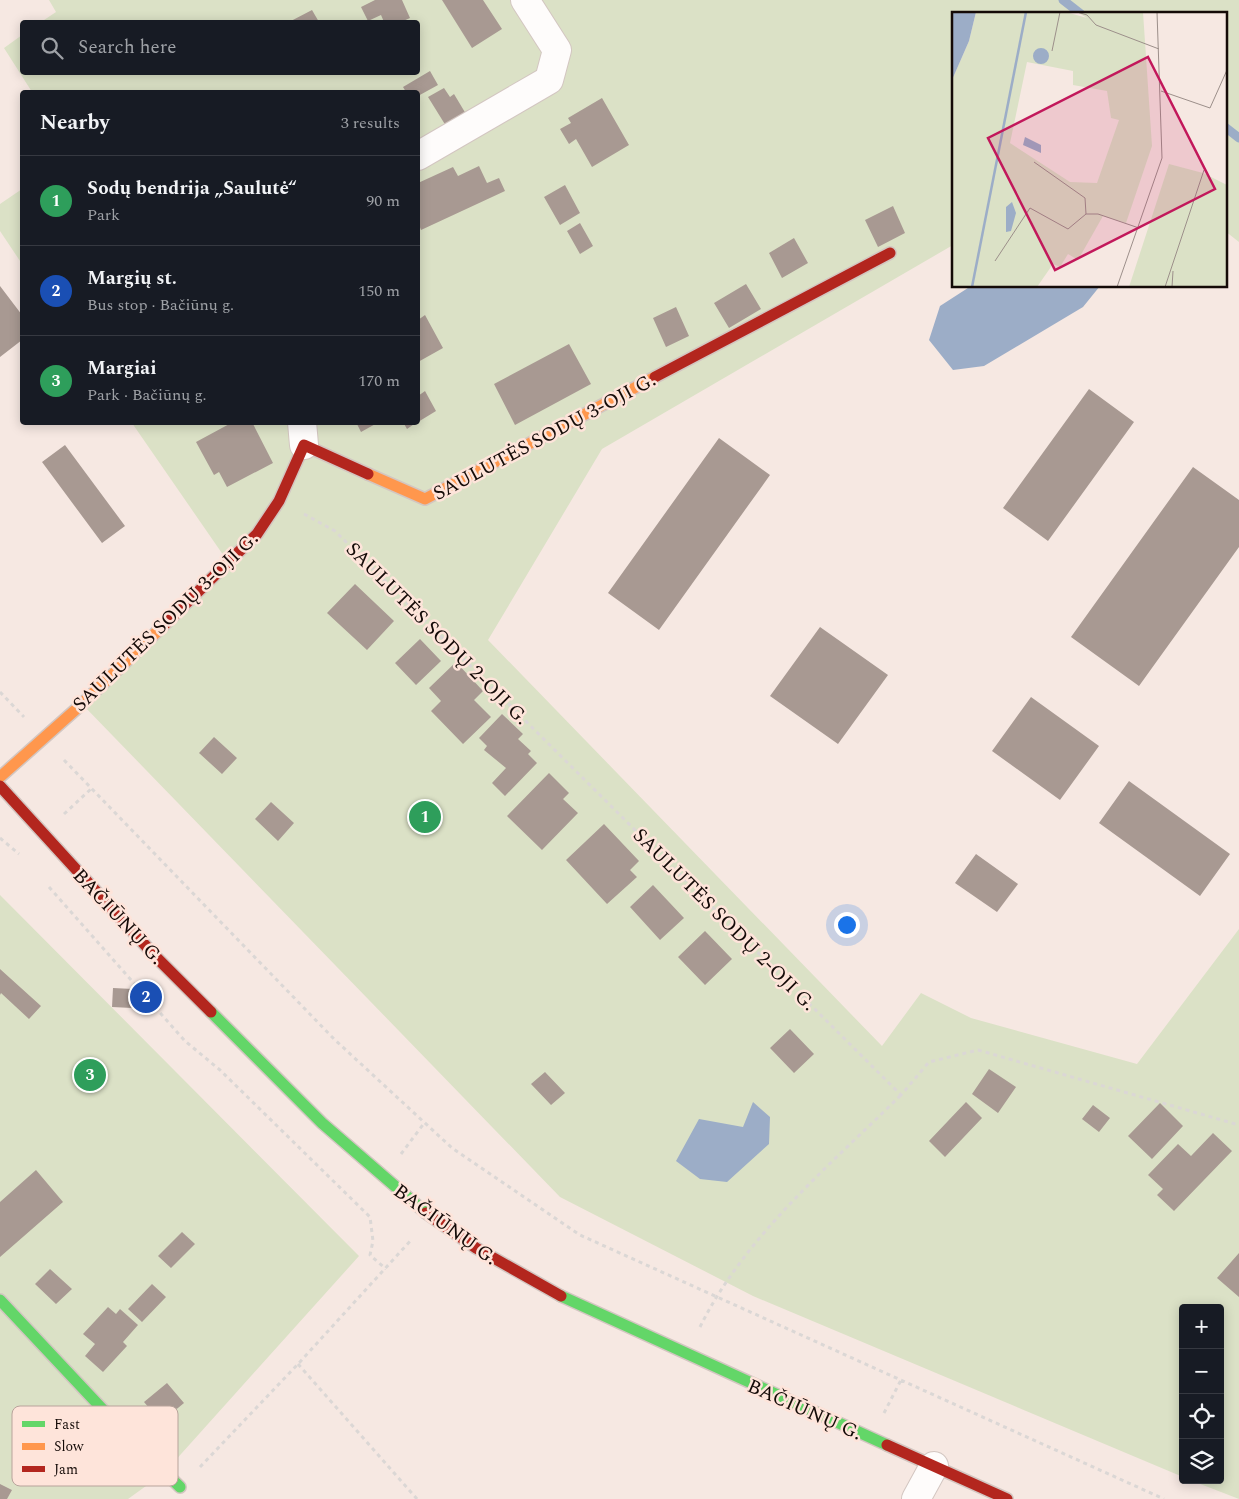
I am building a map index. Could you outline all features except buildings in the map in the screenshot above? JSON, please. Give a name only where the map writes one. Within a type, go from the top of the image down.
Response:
[{"type":"street","points":[[420,155],[549,80],[557,50],[525,0]]},
{"type":"street","name":"SAULUTĖS SODŲ 3-OJI G.","points":[[0,777],[42,737],[82,704],[257,534],[279,501],[303,434],[425,499],[890,252]]},
{"type":"street","name":"BAČIŪNŲ G.","points":[[0,786],[156,957],[322,1122],[430,1217],[534,1284],[686,1356],[1007,1499]]},
{"type":"street","points":[[0,1300],[100,1406]]},
{"type":"street","points":[[916,1499],[934,1466]]},
{"type":"path","name":"SAULUTĖS SODŲ 2-OJI G.","points":[[279,501],[335,531],[901,1095]]},
{"type":"path","points":[[0,692],[334,1039],[452,1148],[580,1235],[1164,1499]]},
{"type":"path","points":[[47,885],[185,1041],[220,1070],[370,1217],[373,1241],[370,1255],[386,1269]]},
{"type":"path","points":[[686,1356],[715,1296],[777,1217],[901,1095],[929,1062],[978,1050],[1239,1125]]},
{"type":"path","points":[[384,1178],[425,1122]]},
{"type":"path","points":[[180,1487],[386,1269],[430,1217]]},
{"type":"path","points":[[298,1364],[417,1499]]},
{"type":"green space","points":[[49,0],[1239,0],[1239,242],[1226,232],[1226,12],[952,12],[952,246],[602,449],[488,640],[882,1046],[921,993],[971,1018],[1137,1064],[1239,929],[1239,1499],[1200,1484],[1224,1484],[1224,1304],[1179,1304],[1179,1475],[753,1296],[560,1197],[82,704],[228,562],[133,425],[420,425],[420,90],[31,90],[21,75],[420,75],[420,20],[44,20],[56,12]]},
{"type":"green space","points":[[20,36],[20,73],[4,48]]},
{"type":"green space","points":[[20,190],[20,261],[0,231],[0,204]]},
{"type":"green space","points":[[0,895],[359,1256],[178,1457],[178,1406],[12,1406],[12,1486],[146,1486],[128,1499],[0,1499]]},
{"type":"water","points":[[968,288],[1098,288],[1083,307],[984,366],[953,370],[929,340],[940,306]]},
{"type":"water","points":[[753,1102],[770,1117],[769,1144],[727,1182],[700,1179],[676,1161],[699,1119],[743,1127]]},
{"type":"waterway","points":[[1063,0],[1078,12]]},
{"type":"waterway","points":[[1226,128],[1239,138]]},
{"type":"traffic: fast","points":[[211,1012],[322,1123],[426,1213]]},
{"type":"traffic: fast","points":[[561,1296],[887,1445]]},
{"type":"traffic: fast","points":[[0,1300],[100,1406]]},
{"type":"traffic: slow","points":[[368,474],[425,499],[655,377]]},
{"type":"traffic: slow","points":[[0,777],[82,704],[166,623]]},
{"type":"traffic: jam","points":[[655,377],[890,253]]},
{"type":"traffic: jam","points":[[166,623],[257,534],[279,501],[304,445],[368,474]]},
{"type":"traffic: jam","points":[[0,786],[156,957],[211,1012]]},
{"type":"traffic: jam","points":[[426,1213],[476,1248],[561,1296]]},
{"type":"traffic: jam","points":[[887,1445],[1007,1499]]},
{"type":"place","name":"Sodų bendrija „Saulutė“","points":[[425,817]]},
{"type":"place","name":"Margių st.","points":[[146,997]]},
{"type":"place","name":"Margiai","points":[[90,1075]]}]
